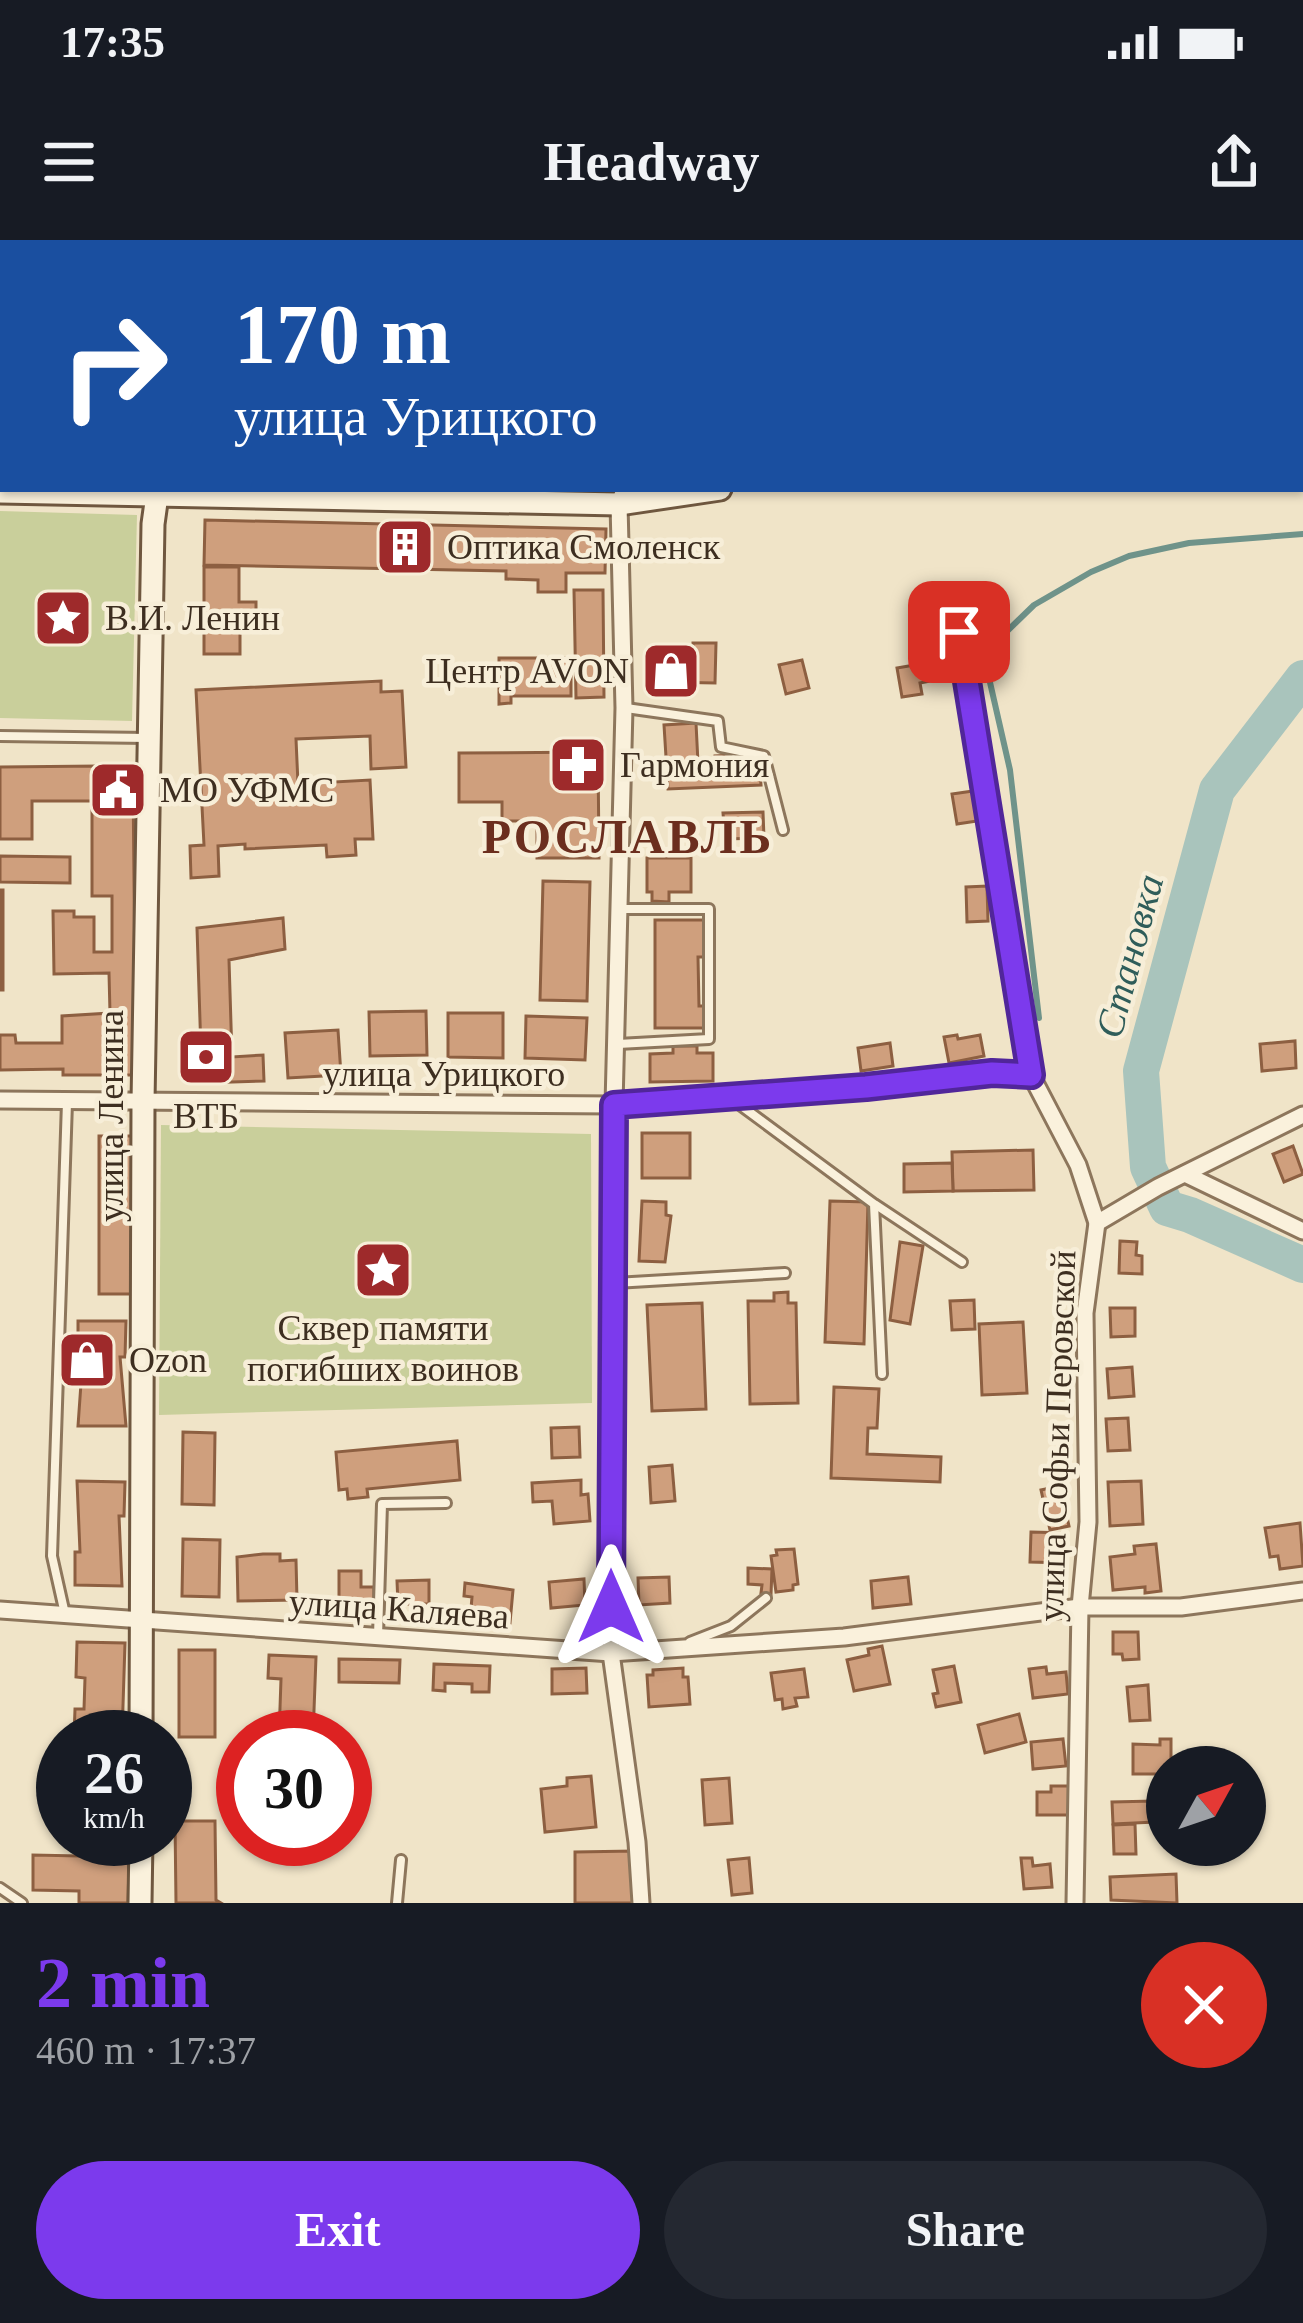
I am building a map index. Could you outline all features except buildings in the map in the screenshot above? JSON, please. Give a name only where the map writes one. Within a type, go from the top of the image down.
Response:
[{"type":"main road","points":[[0,492],[622,496],[678,492]]},
{"type":"main road","name":"улица Ленина","points":[[142,1710],[143,1102],[153,524],[158,495]]},
{"type":"main road","points":[[140,1903],[141,1866]]},
{"type":"street","points":[[622,496],[624,708],[614,1105],[611,1653],[641,1903]]},
{"type":"street","name":"улица Софьи Перовской","points":[[959,632],[1031,1075],[1078,1165],[1097,1223],[1085,1313],[1088,1522],[1080,1607],[1075,1903]]},
{"type":"street","name":"улица Урицкого","points":[[0,1100],[614,1105],[992,1073],[1031,1075]]},
{"type":"street","points":[[1097,1223],[1303,1114]]},
{"type":"street","points":[[1185,1174],[1303,1232]]},
{"type":"street","name":"улица Каляева","points":[[0,1610],[611,1653],[844,1637],[1080,1607],[1181,1607],[1303,1592]]},
{"type":"lane","points":[[624,708],[718,721],[722,747],[764,756],[783,830]]},
{"type":"lane","points":[[0,736],[148,738]]},
{"type":"lane","points":[[618,1044],[709,1040],[709,909],[620,909]]},
{"type":"lane","points":[[731,1098],[874,1204],[962,1262]]},
{"type":"lane","points":[[66,1615],[52,1556],[67,1101]]},
{"type":"lane","points":[[874,1204],[882,1374]]},
{"type":"lane","points":[[613,1283],[785,1273]]},
{"type":"lane","points":[[378,1637],[382,1504],[446,1503]]},
{"type":"lane","points":[[671,1649],[731,1626],[766,1598]]},
{"type":"lane","points":[[398,1903],[400,1860]]},
{"type":"lane","points":[[0,1888],[22,1903]]},
{"type":"green space","points":[[0,511],[137,515],[132,721],[0,718]]},
{"type":"green space","points":[[161,1125],[591,1134],[592,1403],[159,1415]]},
{"type":"waterway","points":[[1039,1018],[1010,770],[989,678],[1000,638],[1034,605],[1129,556],[1189,543],[1303,534]]},
{"type":"waterway","name":"Становка","points":[[1303,678],[1217,790],[1141,1071],[1148,1167],[1167,1208],[1303,1265]]},
{"type":"place","name":"Оптика Смоленск","points":[[405,547]]},
{"type":"place","name":"В.И. Ленин","points":[[63,618]]},
{"type":"place","name":"Центр AVON","points":[[671,671]]},
{"type":"place","name":"Гармония","points":[[578,765]]},
{"type":"place","name":"МО УФМС","points":[[118,790]]},
{"type":"place","name":"ВТБ","points":[[206,1057]]},
{"type":"place","name":"Сквер памяти погибших воинов","points":[[383,1270]]},
{"type":"place","name":"Ozon","points":[[87,1360]]},
{"type":"district","name":"РОСЛАВЛЬ","points":[[628,836]]},
{"type":"route","points":[[611,1607],[614,1105],[992,1073],[1031,1075],[959,632]]}]
